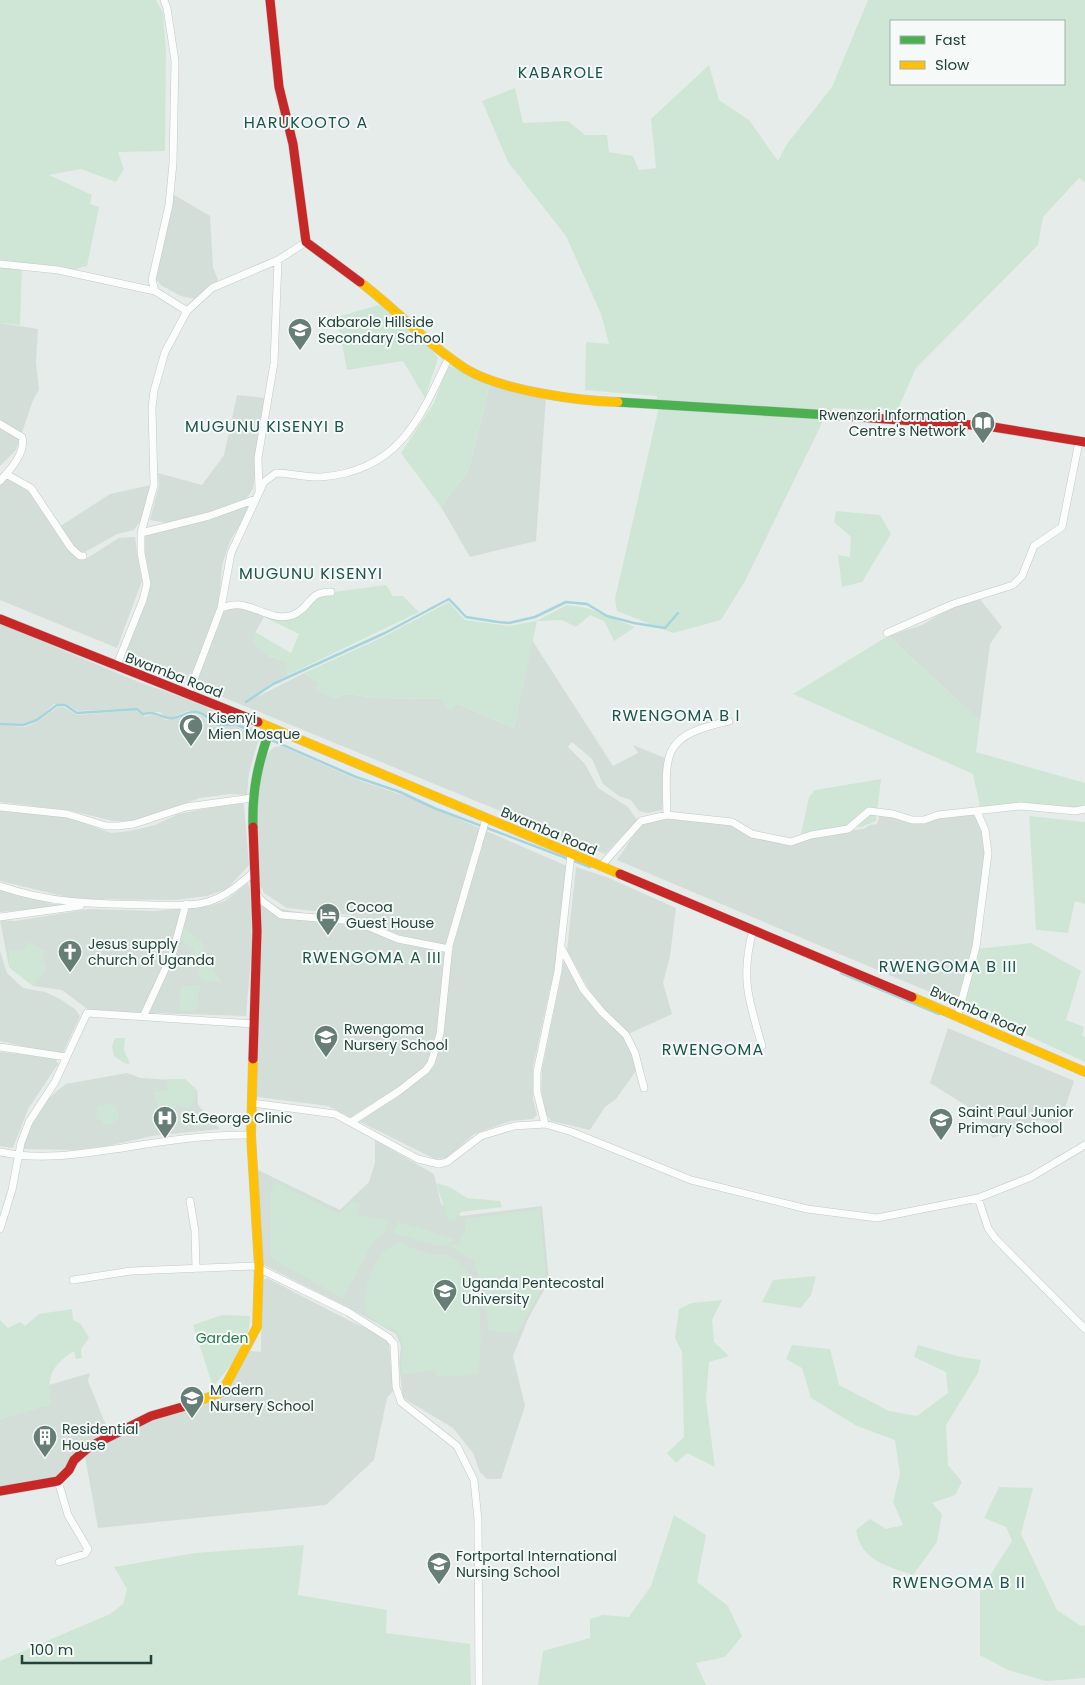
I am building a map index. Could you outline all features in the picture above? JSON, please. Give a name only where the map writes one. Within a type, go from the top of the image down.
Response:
[{"type":"street","points":[[155,291],[152,280],[154,267],[169,205],[176,60],[164,0]]},
{"type":"street","points":[[270,0],[279,87],[293,144],[306,242],[384,301],[449,357],[468,370],[503,384],[526,390],[612,402],[987,426],[1082,442],[1062,526],[1034,546],[1019,580],[1013,585],[953,604],[887,633]]},
{"type":"street","points":[[116,667],[143,600],[147,584],[141,554],[141,533],[154,485],[152,435],[154,391],[165,352],[186,311],[212,288],[278,260],[306,242]]},
{"type":"street","points":[[258,496],[258,458],[274,362],[278,260]]},
{"type":"street","points":[[0,264],[58,270],[155,291],[186,311]]},
{"type":"street","points":[[188,695],[221,608],[227,564],[235,541],[268,477],[276,473],[319,477],[331,476],[366,467],[386,455],[399,445],[414,426],[449,357]]},
{"type":"street","points":[[0,424],[22,437],[24,443],[19,455],[0,481]]},
{"type":"street","points":[[6,474],[31,488],[70,548],[80,556],[83,556]]},
{"type":"street","points":[[141,533],[209,516],[258,496]]},
{"type":"street","points":[[221,608],[240,605],[271,616],[293,615],[320,592],[331,592]]},
{"type":"street","name":"Bwamba Road","points":[[0,619],[486,818],[1085,1072]]},
{"type":"street","points":[[667,814],[665,777],[671,747],[680,738],[729,721]]},
{"type":"street","points":[[0,1491],[58,1481],[69,1470],[74,1460],[89,1447],[151,1416],[184,1407],[222,1392],[246,1351],[256,1327],[259,1267],[251,1135],[256,892],[252,798],[257,766],[270,729]]},
{"type":"street","points":[[0,807],[67,814],[106,826],[118,826],[134,824],[186,807],[252,798]]},
{"type":"street","points":[[600,867],[641,821],[667,814],[732,822],[752,834],[791,842],[811,835],[848,829],[868,811],[893,814],[912,820],[924,820],[938,815],[1021,806],[1075,811],[1085,809]]},
{"type":"street","points":[[957,1018],[976,946],[988,853],[985,830],[977,812]]},
{"type":"street","points":[[351,1122],[406,1085],[426,1070],[431,1063],[440,1034],[449,949],[486,818]]},
{"type":"street","points":[[545,1124],[537,1092],[537,1072],[556,981],[571,854]]},
{"type":"street","points":[[0,886],[57,902],[88,904],[186,904],[212,900],[230,891],[254,872]]},
{"type":"street","points":[[256,892],[262,901],[281,915],[355,922],[398,939],[449,949]]},
{"type":"street","points":[[0,917],[88,904]]},
{"type":"street","points":[[144,1015],[173,952],[186,904]]},
{"type":"street","points":[[753,930],[747,957],[746,986],[762,1046]]},
{"type":"street","points":[[561,947],[583,989],[602,1012],[626,1035],[635,1053],[644,1088]]},
{"type":"street","points":[[0,1229],[29,1122],[55,1082],[87,1012],[254,1024]]},
{"type":"street","points":[[0,1047],[66,1057]]},
{"type":"street","points":[[252,1103],[327,1112],[351,1122],[418,1159],[439,1164],[447,1162],[481,1136],[514,1126],[545,1124],[572,1132],[691,1180],[807,1209],[877,1218],[978,1198],[1031,1177],[1085,1145]]},
{"type":"street","points":[[0,1152],[19,1156],[57,1156],[179,1139],[251,1135]]},
{"type":"street","points":[[978,1198],[988,1228],[994,1238],[1085,1329]]},
{"type":"street","points":[[190,1200],[195,1231],[196,1269]]},
{"type":"street","points":[[73,1280],[130,1271],[196,1269],[243,1265],[259,1267],[348,1312],[389,1338],[394,1344],[396,1387],[401,1402],[450,1440],[462,1454],[472,1475],[476,1496],[479,1685]]},
{"type":"street","points":[[58,1481],[68,1515],[88,1549],[86,1554],[59,1562]]},
{"type":"shaded area","points":[[171,193],[210,216],[213,267],[218,280],[195,299],[181,296],[162,286],[152,275]]},
{"type":"shaded area","points":[[0,323],[38,329],[36,362],[39,390],[33,400],[16,450],[0,466]]},
{"type":"shaded area","points":[[490,383],[525,395],[546,396],[536,541],[470,557],[441,507],[469,469]]},
{"type":"shaded area","points":[[237,395],[265,398],[253,489],[246,499],[196,518],[167,523],[150,520],[159,485],[158,473],[202,485],[224,455]]},
{"type":"shaded area","points":[[3,477],[26,485],[59,527],[110,494],[151,485],[142,519],[134,530],[117,534],[80,555],[84,560],[119,538],[135,537],[142,581],[117,648],[0,600],[0,479]]},
{"type":"shaded area","points":[[248,506],[249,510],[230,541],[222,565],[218,611],[210,635],[188,681],[124,652],[146,597],[143,543],[146,535]]},
{"type":"shaded area","points":[[979,598],[1002,627],[990,644],[980,721],[888,636],[922,625],[952,607]]},
{"type":"shaded area","points":[[241,606],[264,617],[255,633],[269,656],[286,662],[286,676],[268,685],[257,697],[304,673],[318,682],[333,698],[346,694],[378,698],[440,699],[458,704],[514,728],[532,640],[613,766],[638,753],[633,745],[665,758],[662,810],[648,813],[639,811],[631,800],[619,796],[603,784],[592,759],[572,742],[568,747],[585,764],[598,788],[628,807],[637,820],[605,854],[196,686],[205,656],[219,626],[222,612]]},
{"type":"shaded area","points":[[0,624],[139,682],[190,700],[263,732],[261,735],[236,723],[221,726],[210,722],[206,715],[198,712],[187,711],[173,717],[166,717],[160,712],[143,712],[138,708],[78,711],[65,704],[54,704],[38,719],[23,724],[0,723]]},
{"type":"shaded area","points":[[58,707],[64,707],[77,715],[135,710],[145,716],[157,714],[166,720],[195,714],[203,716],[210,724],[221,728],[234,725],[259,738],[249,773],[247,795],[230,794],[200,798],[152,816],[130,821],[113,821],[72,811],[0,802],[0,725],[25,727],[37,722]]},
{"type":"shaded area","points":[[281,746],[358,780],[408,797],[567,866],[555,974],[550,988],[533,1067],[533,1099],[537,1115],[533,1119],[511,1121],[474,1134],[447,1158],[435,1159],[328,1106],[251,1096],[259,898],[267,900],[281,909],[310,914],[334,914],[372,925],[395,935],[446,947],[405,937],[351,915],[287,908],[264,893],[260,885],[254,808],[257,773],[265,756],[274,747]]},
{"type":"shaded area","points":[[230,804],[244,804],[249,865],[227,889],[207,896],[176,900],[75,899],[0,881],[0,809],[70,818],[111,833],[155,825],[178,814]]},
{"type":"shaded area","points":[[881,811],[917,819],[978,813],[988,853],[963,1006],[617,860],[642,823],[665,817],[731,825],[768,837],[783,845],[812,835],[863,829],[877,824]]},
{"type":"shaded area","points":[[576,867],[609,878],[676,908],[670,956],[663,983],[672,1014],[626,1035],[641,1064],[616,1099],[605,1107],[590,1130],[551,1121],[546,1114],[541,1089],[542,1070],[565,956],[599,1008],[567,950]]},
{"type":"shaded area","points":[[248,883],[250,889],[252,946],[246,1016],[90,1011],[62,990],[33,986],[9,967],[0,920],[15,921],[89,909],[155,911],[209,906],[225,901]]},
{"type":"shaded area","points":[[0,890],[53,904],[63,904],[63,907],[0,912]]},
{"type":"shaded area","points":[[0,951],[7,973],[23,988],[45,992],[60,999],[75,1009],[80,1016],[62,1055],[0,1041]]},
{"type":"shaded area","points":[[948,1028],[1074,1081],[1059,1126],[1039,1120],[993,1138],[973,1110],[930,1083]]},
{"type":"shaded area","points":[[0,1052],[55,1058],[58,1064],[28,1109],[13,1148],[0,1146]]},
{"type":"shaded area","points":[[127,1073],[141,1078],[187,1081],[197,1090],[198,1105],[220,1129],[152,1136],[112,1145],[75,1150],[24,1149],[22,1146],[30,1124],[46,1101],[66,1084]]},
{"type":"shaded area","name":"Uganda Pentecostal University","points":[[375,1140],[434,1174],[441,1204],[461,1216],[542,1206],[549,1281],[528,1319],[513,1356],[525,1406],[501,1479],[487,1479],[480,1472],[473,1453],[453,1428],[403,1398],[399,1364],[401,1346],[396,1334],[264,1265],[256,1169],[340,1210],[369,1182],[375,1163]]},
{"type":"shaded area","points":[[267,1278],[350,1321],[380,1334],[389,1344],[393,1391],[387,1398],[374,1460],[326,1505],[98,1528],[85,1457],[110,1432],[204,1405],[225,1394],[250,1351],[261,1352],[261,1281]]},
{"type":"shaded area","points":[[90,1373],[88,1381],[108,1430],[87,1445],[62,1476],[0,1486],[0,1419],[50,1404],[49,1385]]},
{"type":"green space","points":[[0,0],[156,0],[163,13],[166,51],[165,151],[118,152],[124,169],[116,182],[81,169],[49,175],[92,195],[90,204],[99,207],[87,266],[72,270],[22,266],[20,325],[0,323]]},
{"type":"green space","points":[[868,0],[1085,0],[1085,182],[1079,178],[1043,217],[1038,245],[916,368],[897,411],[833,408],[829,412],[657,400],[657,396],[585,390],[586,342],[609,344],[601,314],[566,236],[508,162],[482,101],[515,88],[523,123],[568,121],[585,135],[607,135],[609,152],[633,156],[639,170],[656,168],[651,119],[709,65],[719,100],[749,120],[778,161],[787,144],[832,87]]},
{"type":"green space","points":[[382,304],[425,341],[438,358],[425,398],[403,361],[347,370],[337,317]]},
{"type":"green space","points":[[450,366],[490,383],[469,469],[441,507],[401,453],[434,403],[446,370]]},
{"type":"green space","points":[[659,407],[825,417],[745,581],[721,620],[673,633],[617,611],[615,599]]},
{"type":"green space","points":[[836,511],[880,515],[891,534],[862,582],[842,587],[838,555],[850,557],[851,537],[834,522]]},
{"type":"green space","points":[[386,585],[393,596],[403,596],[419,612],[286,676],[286,662],[262,651],[252,639],[255,632],[291,653],[299,634],[264,617],[267,614],[281,614],[298,609],[322,590],[333,588],[334,592]]},
{"type":"green space","points":[[449,602],[465,620],[510,626],[536,621],[567,605],[587,608],[635,627],[614,641],[604,621],[590,615],[576,627],[562,620],[537,621],[514,728],[458,704],[450,711],[440,699],[378,698],[346,694],[333,698],[316,691],[318,682],[304,673],[381,638]]},
{"type":"green space","points":[[888,636],[980,721],[976,752],[1085,783],[1085,811],[1026,808],[981,811],[973,774],[793,694]]},
{"type":"green space","points":[[881,779],[876,821],[862,827],[830,828],[801,834],[809,797],[815,790]]},
{"type":"green space","points":[[1029,816],[1085,822],[1085,904],[1075,901],[1068,933],[1036,930]]},
{"type":"green space","points":[[183,927],[201,941],[207,960],[221,982],[201,980],[194,950],[176,936]]},
{"type":"green space","points":[[28,942],[45,951],[42,956],[47,968],[33,986],[9,967],[9,949],[22,952]]},
{"type":"green space","points":[[1031,943],[1081,971],[1066,1020],[1084,1027],[1082,1036],[1085,1037],[1085,1062],[963,1006],[976,949]]},
{"type":"green space","points":[[181,986],[200,986],[196,1011],[180,1011]]},
{"type":"green space","points":[[115,1038],[125,1038],[124,1050],[130,1064],[124,1063],[114,1056],[112,1047]]},
{"type":"green space","points":[[167,1079],[185,1079],[197,1090],[191,1108],[176,1105],[173,1123],[175,1129],[161,1129],[160,1111],[154,1092],[168,1091]]},
{"type":"green space","points":[[106,1104],[116,1109],[119,1114],[119,1120],[115,1119],[113,1123],[103,1124],[103,1121],[96,1118],[98,1106]]},
{"type":"green space","points":[[275,1182],[339,1214],[352,1202],[360,1204],[356,1215],[389,1221],[385,1233],[373,1242],[343,1298],[271,1258],[271,1191]]},
{"type":"green space","points":[[436,1183],[450,1187],[467,1198],[500,1201],[502,1207],[461,1212],[454,1221],[448,1220]]},
{"type":"green space","points":[[540,1209],[546,1280],[517,1333],[489,1331],[485,1294],[474,1260],[449,1246],[459,1243],[465,1230],[466,1219]]},
{"type":"green space","points":[[398,1222],[455,1239],[445,1246],[438,1246],[394,1233]]},
{"type":"green space","points":[[401,1243],[426,1253],[445,1255],[459,1263],[468,1275],[475,1290],[479,1308],[480,1344],[478,1375],[437,1376],[434,1370],[402,1375],[403,1342],[401,1337],[395,1330],[372,1319],[366,1310],[365,1302],[368,1283],[375,1264],[384,1251]]},
{"type":"green space","points":[[816,1276],[811,1295],[801,1308],[762,1302],[773,1280]]},
{"type":"green space","points":[[722,1300],[712,1320],[714,1342],[729,1356],[709,1362],[706,1400],[715,1467],[687,1453],[676,1463],[667,1453],[684,1437],[682,1352],[675,1338],[679,1309],[692,1303]]},
{"type":"green space","points":[[72,1309],[73,1320],[81,1324],[89,1338],[81,1349],[82,1358],[76,1359],[74,1351],[60,1361],[50,1379],[51,1404],[0,1419],[0,1320],[8,1328],[20,1322],[25,1326],[39,1314]]},
{"type":"green space","name":"Garden","points":[[222,1315],[250,1316],[249,1326],[247,1336],[238,1354],[213,1387],[193,1325]]},
{"type":"green space","points":[[792,1345],[830,1349],[839,1385],[889,1411],[917,1416],[948,1393],[946,1372],[914,1357],[918,1345],[957,1356],[981,1360],[978,1373],[946,1425],[948,1465],[962,1482],[955,1495],[932,1503],[942,1514],[937,1542],[913,1575],[885,1565],[869,1555],[863,1549],[856,1530],[870,1519],[886,1529],[903,1525],[893,1502],[900,1474],[895,1440],[857,1426],[811,1398],[802,1368],[786,1359]]},
{"type":"green space","points":[[999,1487],[1033,1488],[1021,1534],[1057,1610],[1081,1626],[1085,1625],[1085,1678],[1046,1681],[1008,1670],[980,1655],[980,1591],[1012,1541],[1006,1527],[984,1518]]},
{"type":"green space","points":[[674,1515],[706,1535],[697,1582],[728,1606],[742,1636],[725,1657],[696,1663],[706,1685],[538,1685],[543,1651],[590,1638],[590,1619],[603,1615],[629,1617],[651,1586]]},
{"type":"green space","points":[[304,1545],[298,1595],[387,1610],[386,1633],[470,1644],[471,1685],[0,1685],[0,1661],[110,1614],[123,1604],[127,1589],[114,1567],[195,1553]]},
{"type":"waterway","points":[[246,702],[273,684],[385,633],[449,599],[466,617],[509,623],[535,617],[566,602],[587,604],[607,616],[665,628],[678,613]]},
{"type":"waterway","points":[[0,724],[23,725],[37,720],[57,705],[65,705],[77,713],[137,709],[143,714],[153,713],[166,718],[196,712],[206,716],[214,724],[235,724],[356,777],[400,792],[434,808],[590,867]]},
{"type":"waterway","points":[[841,973],[939,1014]]},
{"type":"traffic: fast","points":[[618,402],[829,415]]},
{"type":"traffic: fast","points":[[253,827],[257,777],[270,729]]},
{"type":"traffic: slow","points":[[360,282],[438,349],[466,369],[481,376],[498,383],[539,393],[618,402]]},
{"type":"traffic: slow","points":[[258,722],[620,874]]},
{"type":"traffic: slow","points":[[912,997],[1085,1072]]},
{"type":"traffic: slow","points":[[189,1405],[222,1392],[257,1327],[259,1267],[251,1135],[253,1059]]},
{"type":"traffic: jam","points":[[270,0],[279,87],[293,144],[306,242],[360,282]]},
{"type":"traffic: jam","points":[[829,415],[987,426],[1085,442]]},
{"type":"traffic: jam","points":[[0,619],[258,722]]},
{"type":"traffic: jam","points":[[253,827],[257,931],[253,1059]]},
{"type":"traffic: jam","points":[[620,874],[912,997]]},
{"type":"traffic: jam","points":[[0,1491],[58,1481],[69,1470],[74,1460],[89,1447],[151,1416],[189,1405]]},
{"type":"place","name":"Kabarole Hillside Secondary School","points":[[300,351]]},
{"type":"place","name":"Rwenzori Information Centre's Network","points":[[983,444]]},
{"type":"place","name":"Kisenyi Mien Mosque","points":[[191,747]]},
{"type":"place","name":"Cocoa Guest House","points":[[328,936]]},
{"type":"place","name":"Jesus supply church of Uganda","points":[[70,973]]},
{"type":"place","name":"Rwengoma Nursery School","points":[[326,1058]]},
{"type":"place","name":"St.George Clinic","points":[[165,1139]]},
{"type":"place","name":"Saint Paul Junior Primary School","points":[[941,1141]]},
{"type":"place","name":"Uganda Pentecostal University","points":[[445,1312]]},
{"type":"place","name":"Modern Nursery School","points":[[192,1419]]},
{"type":"place","name":"Residential House","points":[[45,1458]]},
{"type":"place","name":"Fortportal International Nursing School","points":[[439,1585]]},
{"type":"district","name":"KABAROLE","points":[[561,72]]},
{"type":"district","name":"HARUKOOTO A","points":[[306,122]]},
{"type":"district","name":"MUGUNU KISENYI B","points":[[265,426]]},
{"type":"district","name":"MUGUNU KISENYI","points":[[311,573]]},
{"type":"district","name":"RWENGOMA B I","points":[[676,715]]},
{"type":"district","name":"RWENGOMA A III","points":[[372,957]]},
{"type":"district","name":"RWENGOMA B III","points":[[948,966]]},
{"type":"district","name":"RWENGOMA","points":[[713,1049]]},
{"type":"district","name":"RWENGOMA B II","points":[[959,1582]]}]
